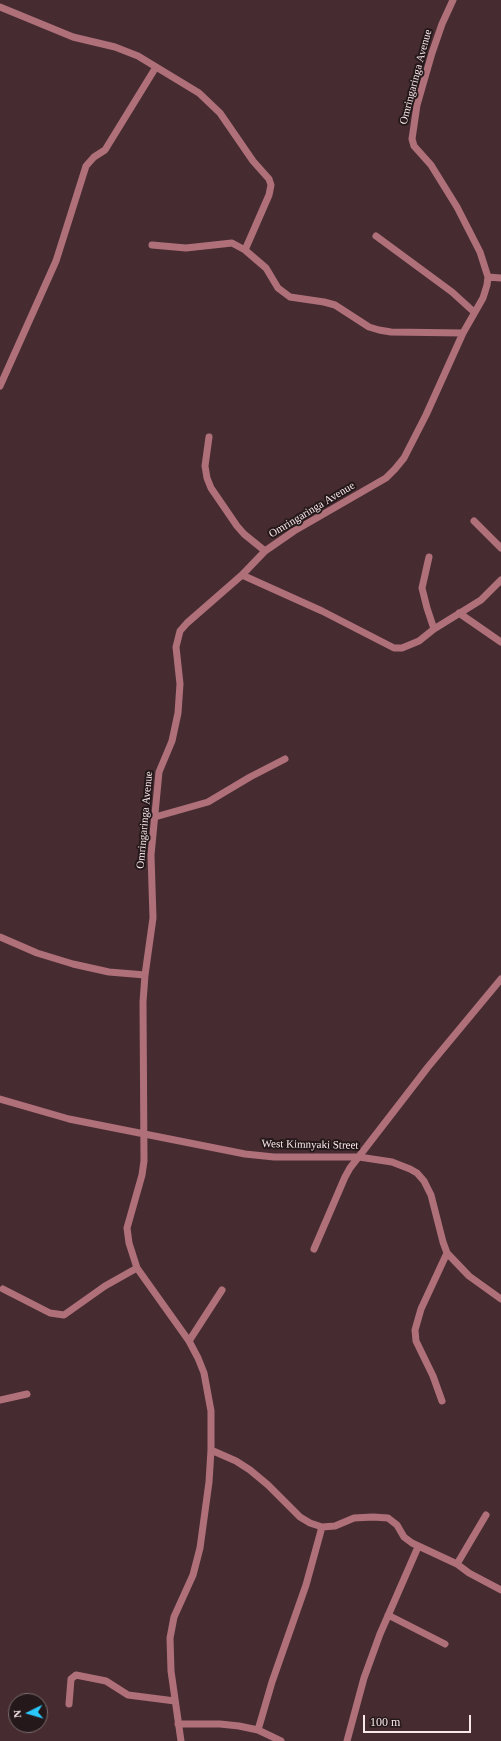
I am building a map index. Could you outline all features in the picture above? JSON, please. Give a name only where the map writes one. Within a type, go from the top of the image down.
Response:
[{"type":"street","name":"Omringaringa Avenue","points":[[181,1741],[170,1652],[171,1627],[197,1562],[209,1482],[212,1450],[211,1410],[205,1378],[198,1358],[189,1341],[137,1268],[129,1243],[127,1228],[142,1175],[144,1161],[143,1002],[153,918],[151,867],[159,772],[172,741],[178,713],[180,684],[176,647],[177,640],[180,631],[187,623],[265,552],[294,531],[386,478],[395,469],[404,458],[426,415],[463,333],[483,298],[488,277],[480,252],[468,227],[431,165],[414,146],[412,139],[417,105],[432,53],[442,24],[453,0]]},
{"type":"street","points":[[0,8],[73,37],[126,51],[138,56],[200,93],[220,113],[253,161],[269,179],[271,185],[269,195],[245,250]]},
{"type":"street","points":[[0,386],[43,294],[56,261],[86,166],[94,157],[105,150],[156,67]]},
{"type":"street","points":[[376,236],[452,292],[474,312]]},
{"type":"street","points":[[152,245],[186,248],[232,244],[245,250],[266,268],[278,288],[290,297],[335,305],[369,327],[379,330],[391,332],[463,333]]},
{"type":"street","points":[[488,277],[501,278]]},
{"type":"street","points":[[209,437],[205,466],[207,478],[211,488],[237,526],[265,552]]},
{"type":"street","points":[[474,521],[501,548]]},
{"type":"street","points":[[429,557],[422,588],[434,629]]},
{"type":"street","points":[[242,574],[322,611],[394,648],[402,648],[414,644],[434,629],[481,600],[501,580]]},
{"type":"street","points":[[459,613],[501,642]]},
{"type":"street","points":[[155,817],[208,802],[250,777],[285,759]]},
{"type":"street","points":[[0,937],[37,953],[72,964],[109,972],[145,976]]},
{"type":"street","points":[[314,1249],[345,1177],[433,1061],[501,979]]},
{"type":"street","name":"West Kimnyaki Street","points":[[0,1099],[69,1119],[199,1145],[274,1157],[359,1157],[392,1162],[417,1173],[424,1181],[431,1195],[442,1242],[447,1253],[469,1276],[501,1299]]},
{"type":"street","points":[[442,1400],[433,1376],[416,1341],[415,1330],[421,1309],[447,1253]]},
{"type":"street","points":[[3,1288],[50,1313],[64,1315],[106,1286],[137,1268]]},
{"type":"street","points":[[189,1341],[222,1290]]},
{"type":"street","points":[[0,1400],[27,1394]]},
{"type":"street","points":[[212,1450],[236,1461],[250,1470],[268,1485],[300,1517],[310,1523],[322,1527],[335,1526],[354,1518],[388,1518],[397,1525],[408,1540],[418,1547],[457,1564],[469,1573],[501,1590]]},
{"type":"street","points":[[457,1564],[486,1515]]},
{"type":"street","points":[[258,1730],[272,1682],[306,1584],[322,1527]]},
{"type":"street","points":[[347,1741],[364,1678],[388,1614],[418,1547]]},
{"type":"street","points":[[388,1614],[445,1644]]},
{"type":"street","points":[[69,1704],[72,1679],[76,1675],[106,1681],[128,1695],[175,1701]]},
{"type":"street","points":[[178,1724],[220,1724],[239,1726],[258,1730],[281,1741]]}]
